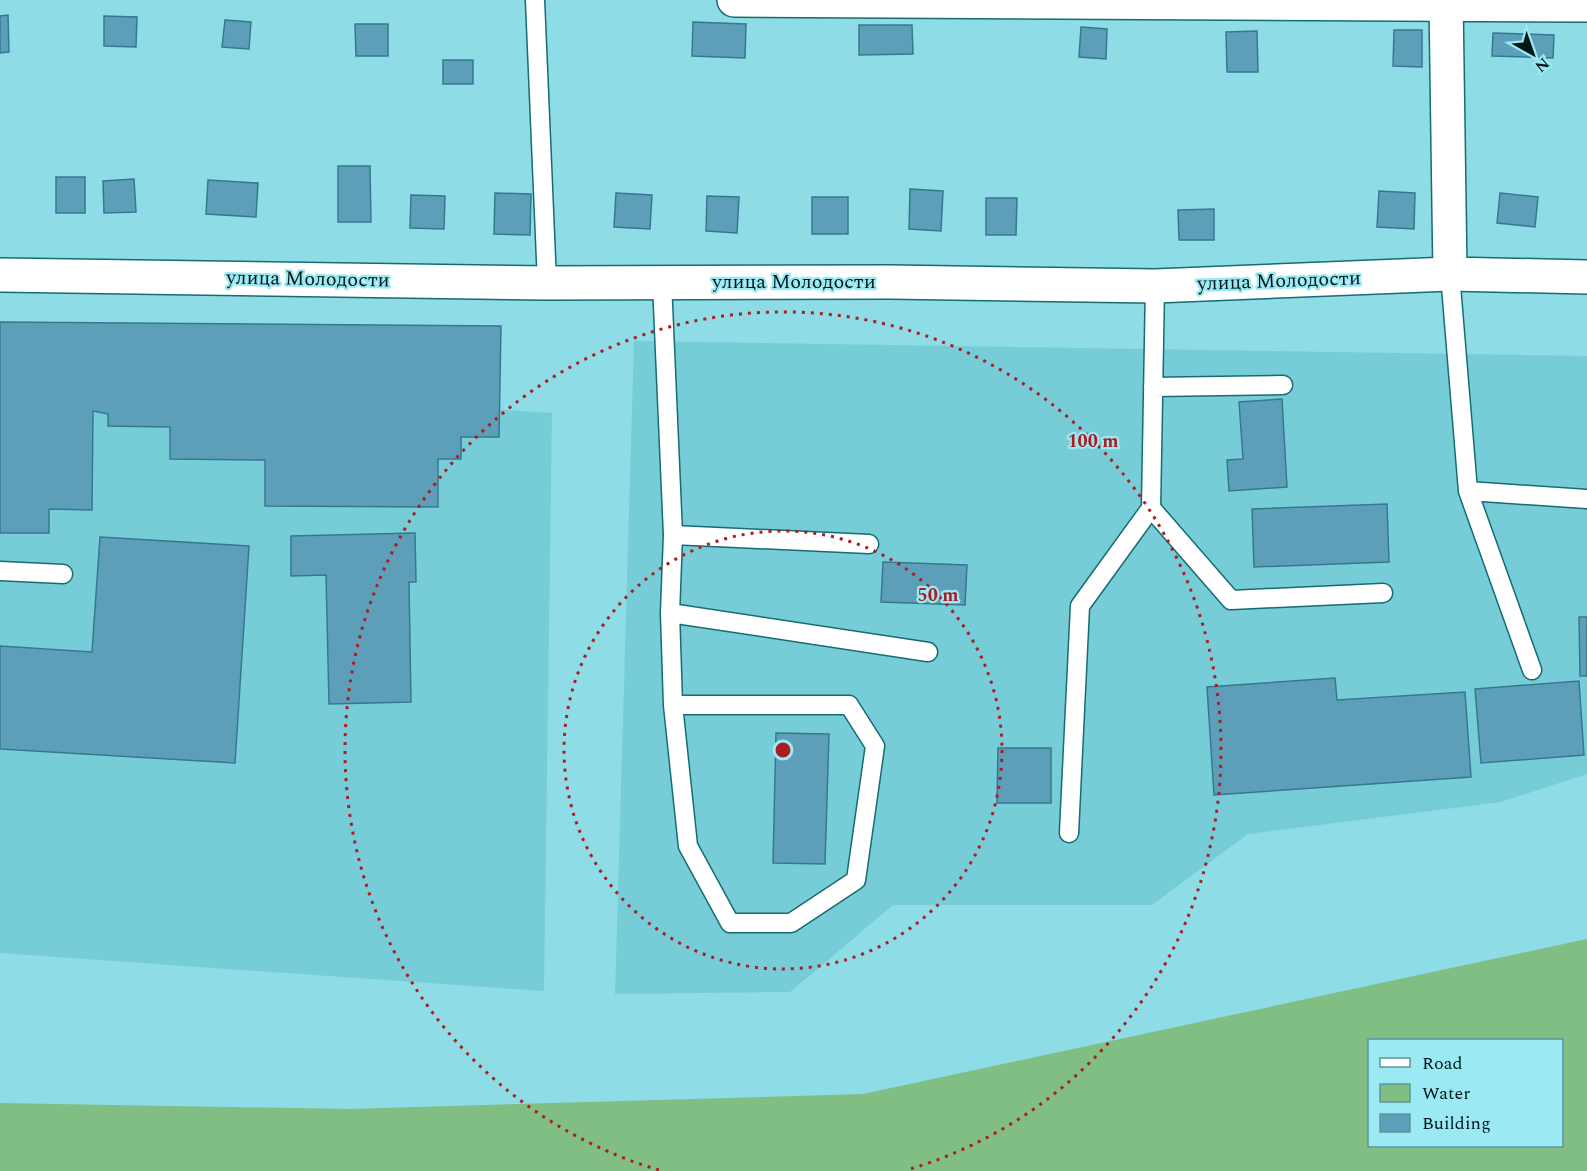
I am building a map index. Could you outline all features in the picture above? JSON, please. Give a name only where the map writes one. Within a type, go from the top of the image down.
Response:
[{"type":"street","points":[[734,0],[1446,1],[1587,5]]},
{"type":"street","points":[[1446,1],[1450,274]]},
{"type":"street","name":"улица Молодости","points":[[0,275],[548,283],[891,282],[1155,286],[1450,274],[1587,277]]},
{"type":"lane","points":[[535,0],[548,283]]},
{"type":"lane","points":[[1450,274],[1468,491],[1532,670]]},
{"type":"lane","points":[[662,282],[674,535],[670,613],[673,705],[688,846],[730,923],[791,923],[856,880],[875,746],[849,705],[673,705]]},
{"type":"lane","points":[[1069,833],[1080,606],[1151,508],[1155,286]]},
{"type":"lane","points":[[1153,387],[1283,386]]},
{"type":"lane","points":[[1468,491],[1587,500]]},
{"type":"lane","points":[[1151,508],[1232,600],[1383,592]]},
{"type":"lane","points":[[674,535],[868,544]]},
{"type":"lane","points":[[0,572],[63,574]]},
{"type":"lane","points":[[670,613],[928,652]]},
{"type":"shaded area","points":[[0,333],[489,409],[552,413],[544,991],[0,953]]},
{"type":"shaded area","points":[[634,341],[1587,356],[1587,774],[1501,802],[1248,834],[1152,905],[893,905],[790,992],[615,994]]},
{"type":"water","points":[[1587,939],[1587,1171],[0,1171],[0,1103],[349,1109],[863,1094]]},
{"type":"building","points":[[8,15],[9,52],[0,53],[0,16]]},
{"type":"building","points":[[104,16],[137,17],[136,47],[104,46]]},
{"type":"building","points":[[225,20],[251,22],[249,49],[222,47]]},
{"type":"building","points":[[693,22],[746,24],[745,58],[692,56]]},
{"type":"building","points":[[355,24],[388,24],[388,56],[356,56]]},
{"type":"building","points":[[859,25],[912,25],[913,54],[859,55]]},
{"type":"building","points":[[1081,27],[1107,29],[1106,59],[1079,57]]},
{"type":"building","points":[[1394,30],[1422,30],[1422,67],[1393,66]]},
{"type":"building","points":[[1257,31],[1258,72],[1227,72],[1226,32]]},
{"type":"building","points":[[1493,33],[1554,35],[1553,58],[1492,56]]},
{"type":"building","points":[[443,60],[473,60],[473,84],[443,84]]},
{"type":"building","points":[[338,166],[370,166],[371,222],[338,222]]},
{"type":"building","points":[[56,177],[85,177],[85,213],[56,213]]},
{"type":"building","points":[[134,179],[136,212],[104,213],[103,181]]},
{"type":"building","points":[[208,180],[258,183],[256,217],[206,214]]},
{"type":"building","points":[[910,189],[943,191],[941,231],[909,229]]},
{"type":"building","points":[[1379,191],[1415,193],[1414,229],[1377,227]]},
{"type":"building","points":[[495,193],[531,194],[530,235],[494,234]]},
{"type":"building","points":[[616,193],[652,195],[650,229],[614,227]]},
{"type":"building","points":[[1500,193],[1538,197],[1535,227],[1497,223]]},
{"type":"building","points":[[411,195],[445,196],[444,229],[410,228]]},
{"type":"building","points":[[707,196],[739,197],[737,233],[706,231]]},
{"type":"building","points":[[812,197],[848,197],[848,234],[812,234]]},
{"type":"building","points":[[986,198],[1017,198],[1016,235],[986,235]]},
{"type":"building","points":[[1214,209],[1214,240],[1179,240],[1178,210]]},
{"type":"building","points":[[0,322],[501,326],[499,437],[461,437],[461,459],[438,459],[438,507],[265,506],[265,460],[170,459],[170,427],[108,426],[108,414],[93,411],[92,510],[49,509],[49,533],[0,533]]},
{"type":"building","points":[[1282,399],[1287,487],[1229,491],[1227,460],[1243,459],[1239,402]]},
{"type":"building","points":[[1387,504],[1389,562],[1254,567],[1252,509]]},
{"type":"building","points":[[415,533],[416,582],[409,582],[411,702],[329,704],[326,575],[291,576],[291,536]]},
{"type":"building","points":[[100,537],[249,546],[235,763],[0,749],[0,646],[92,652]]},
{"type":"building","points":[[883,562],[967,565],[965,605],[881,602]]},
{"type":"building","points":[[1579,617],[1587,617],[1587,676],[1580,676]]},
{"type":"building","points":[[1335,678],[1337,700],[1465,692],[1471,777],[1214,795],[1207,687]]},
{"type":"building","points":[[1579,681],[1584,755],[1481,763],[1475,689]]},
{"type":"building","points":[[776,733],[829,734],[825,864],[773,863]]},
{"type":"building","points":[[998,748],[1051,748],[1051,803],[997,803]]}]
